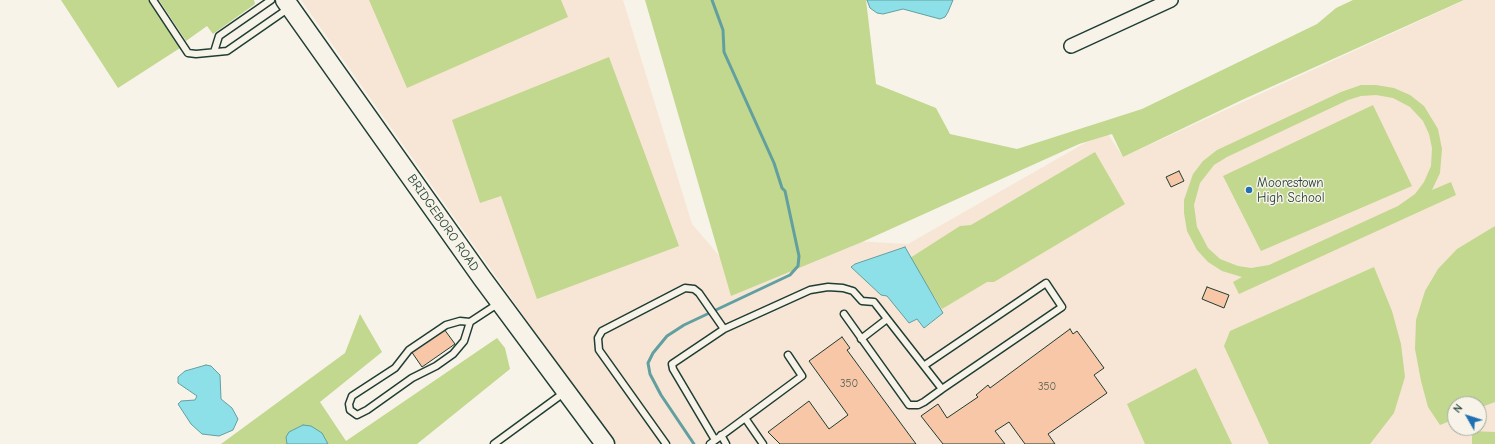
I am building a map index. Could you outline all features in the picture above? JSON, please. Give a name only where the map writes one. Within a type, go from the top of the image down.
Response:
[{"type":"main road","name":"BRIDGEBORO ROAD","points":[[288,4],[500,302],[605,444]]},
{"type":"street","points":[[1071,46],[1171,0]]},
{"type":"lane","points":[[153,0],[188,53],[196,54],[227,51],[288,4]]},
{"type":"lane","points":[[214,52],[219,36],[271,0]]},
{"type":"lane","points":[[844,314],[909,405],[918,405],[1062,307],[1046,283],[925,365]]},
{"type":"lane","points":[[726,444],[718,437],[672,369],[672,364],[724,329],[810,290],[828,287],[843,288],[853,291],[862,300],[874,302],[925,365],[942,389]]},
{"type":"lane","points":[[666,444],[599,350],[598,338],[602,331],[685,288],[694,289],[699,293],[724,329]]},
{"type":"lane","points":[[470,322],[460,321],[446,325],[409,350],[395,368],[352,396],[349,404],[350,410],[357,415],[367,410],[412,378],[436,366],[454,354],[464,341],[470,322],[500,302]]},
{"type":"lane","points":[[861,339],[887,319]]},
{"type":"lane","points":[[710,444],[802,376],[788,355]]},
{"type":"lane","points":[[494,444],[566,391]]},
{"type":"lane","points":[[745,418],[763,444]]},
{"type":"shaded area","name":"Moorestown High School","points":[[301,0],[623,0],[692,224],[747,288],[854,241],[908,244],[1106,131],[1123,157],[1465,0],[1495,0],[1495,444],[614,444]]},
{"type":"green space","points":[[61,0],[150,0],[180,48],[118,88]]},
{"type":"green space","points":[[159,0],[254,0],[255,4],[213,34],[207,26],[186,41]]},
{"type":"green space","points":[[369,0],[561,0],[568,17],[407,88]]},
{"type":"green space","points":[[645,0],[866,0],[876,84],[936,108],[950,134],[1017,149],[1142,109],[1317,24],[1336,8],[1353,0],[1464,0],[1244,99],[1123,157],[1112,134],[1079,144],[862,242],[731,296]]},
{"type":"green space","points":[[609,57],[679,246],[537,299],[501,196],[480,203],[452,120]]},
{"type":"green space","points":[[1361,85],[1376,85],[1394,88],[1410,95],[1424,106],[1438,129],[1442,149],[1440,173],[1432,190],[1451,182],[1456,195],[1239,294],[1233,282],[1242,277],[1222,271],[1208,262],[1197,250],[1187,231],[1184,213],[1184,200],[1193,174],[1203,161],[1217,150],[1341,92]],"holes":[[[1376,95],[1393,98],[1410,107],[1423,121],[1429,134],[1432,148],[1431,166],[1424,182],[1415,194],[1398,206],[1269,265],[1251,268],[1238,266],[1220,259],[1208,248],[1197,227],[1194,205],[1200,183],[1214,165],[1227,157],[1348,100],[1361,96]]]},
{"type":"green space","points":[[1373,105],[1412,186],[1261,251],[1223,176]]},
{"type":"green space","points":[[1095,152],[1125,204],[994,282],[987,282],[942,309],[910,258],[960,226],[971,225]]},
{"type":"green space","points":[[1495,226],[1495,402],[1487,405],[1487,396],[1447,396],[1447,422],[1440,425],[1428,407],[1421,381],[1415,349],[1416,320],[1425,291],[1438,269],[1457,249]]},
{"type":"green space","points":[[1374,267],[1392,311],[1401,344],[1405,377],[1394,413],[1370,444],[1269,444],[1224,346],[1230,331]]},
{"type":"green space","points":[[360,314],[382,352],[320,402],[346,441],[497,338],[505,348],[510,369],[417,444],[221,444],[345,353]]},
{"type":"green space","points":[[1196,368],[1232,444],[1145,444],[1127,404]]},
{"type":"green space","points":[[1487,432],[1495,432],[1495,444],[1472,444],[1472,436],[1487,436]]},
{"type":"water","points":[[867,0],[953,0],[945,17],[940,19],[903,9],[883,14],[877,13],[870,8]]},
{"type":"water","points":[[905,247],[943,313],[924,328],[917,319],[909,323],[887,296],[881,295],[851,267],[855,264]]},
{"type":"water","points":[[206,365],[211,366],[220,375],[221,399],[232,408],[238,419],[233,430],[219,436],[202,434],[191,424],[178,404],[181,401],[195,400],[197,396],[178,383],[178,377],[185,371]]},
{"type":"water","points":[[303,425],[311,426],[322,433],[328,444],[287,444],[286,437],[289,432]]},
{"type":"building","points":[[1179,171],[1184,181],[1171,187],[1166,177]]},
{"type":"building","points":[[1207,287],[1229,295],[1224,308],[1202,299]]},
{"type":"building","points":[[444,329],[455,344],[422,367],[411,351]]},
{"type":"building","points":[[1070,329],[1073,334],[1077,331],[1104,368],[1094,375],[1107,393],[1048,434],[1055,444],[1025,444],[1009,422],[995,431],[1005,444],[943,444],[921,416],[938,404],[947,418],[978,397],[976,395],[988,385],[990,388]]},
{"type":"building","points":[[842,337],[850,348],[847,350],[916,444],[780,444],[768,432],[809,401],[829,429],[848,415],[809,361]]},
{"type":"waterway","points":[[694,444],[661,395],[650,374],[648,363],[653,353],[667,336],[684,325],[790,275],[798,266],[799,256],[785,191],[782,188],[774,163],[724,52],[723,30],[712,0]]},
{"type":"place","name":"Moorestown High School","points":[[1249,190]]}]
